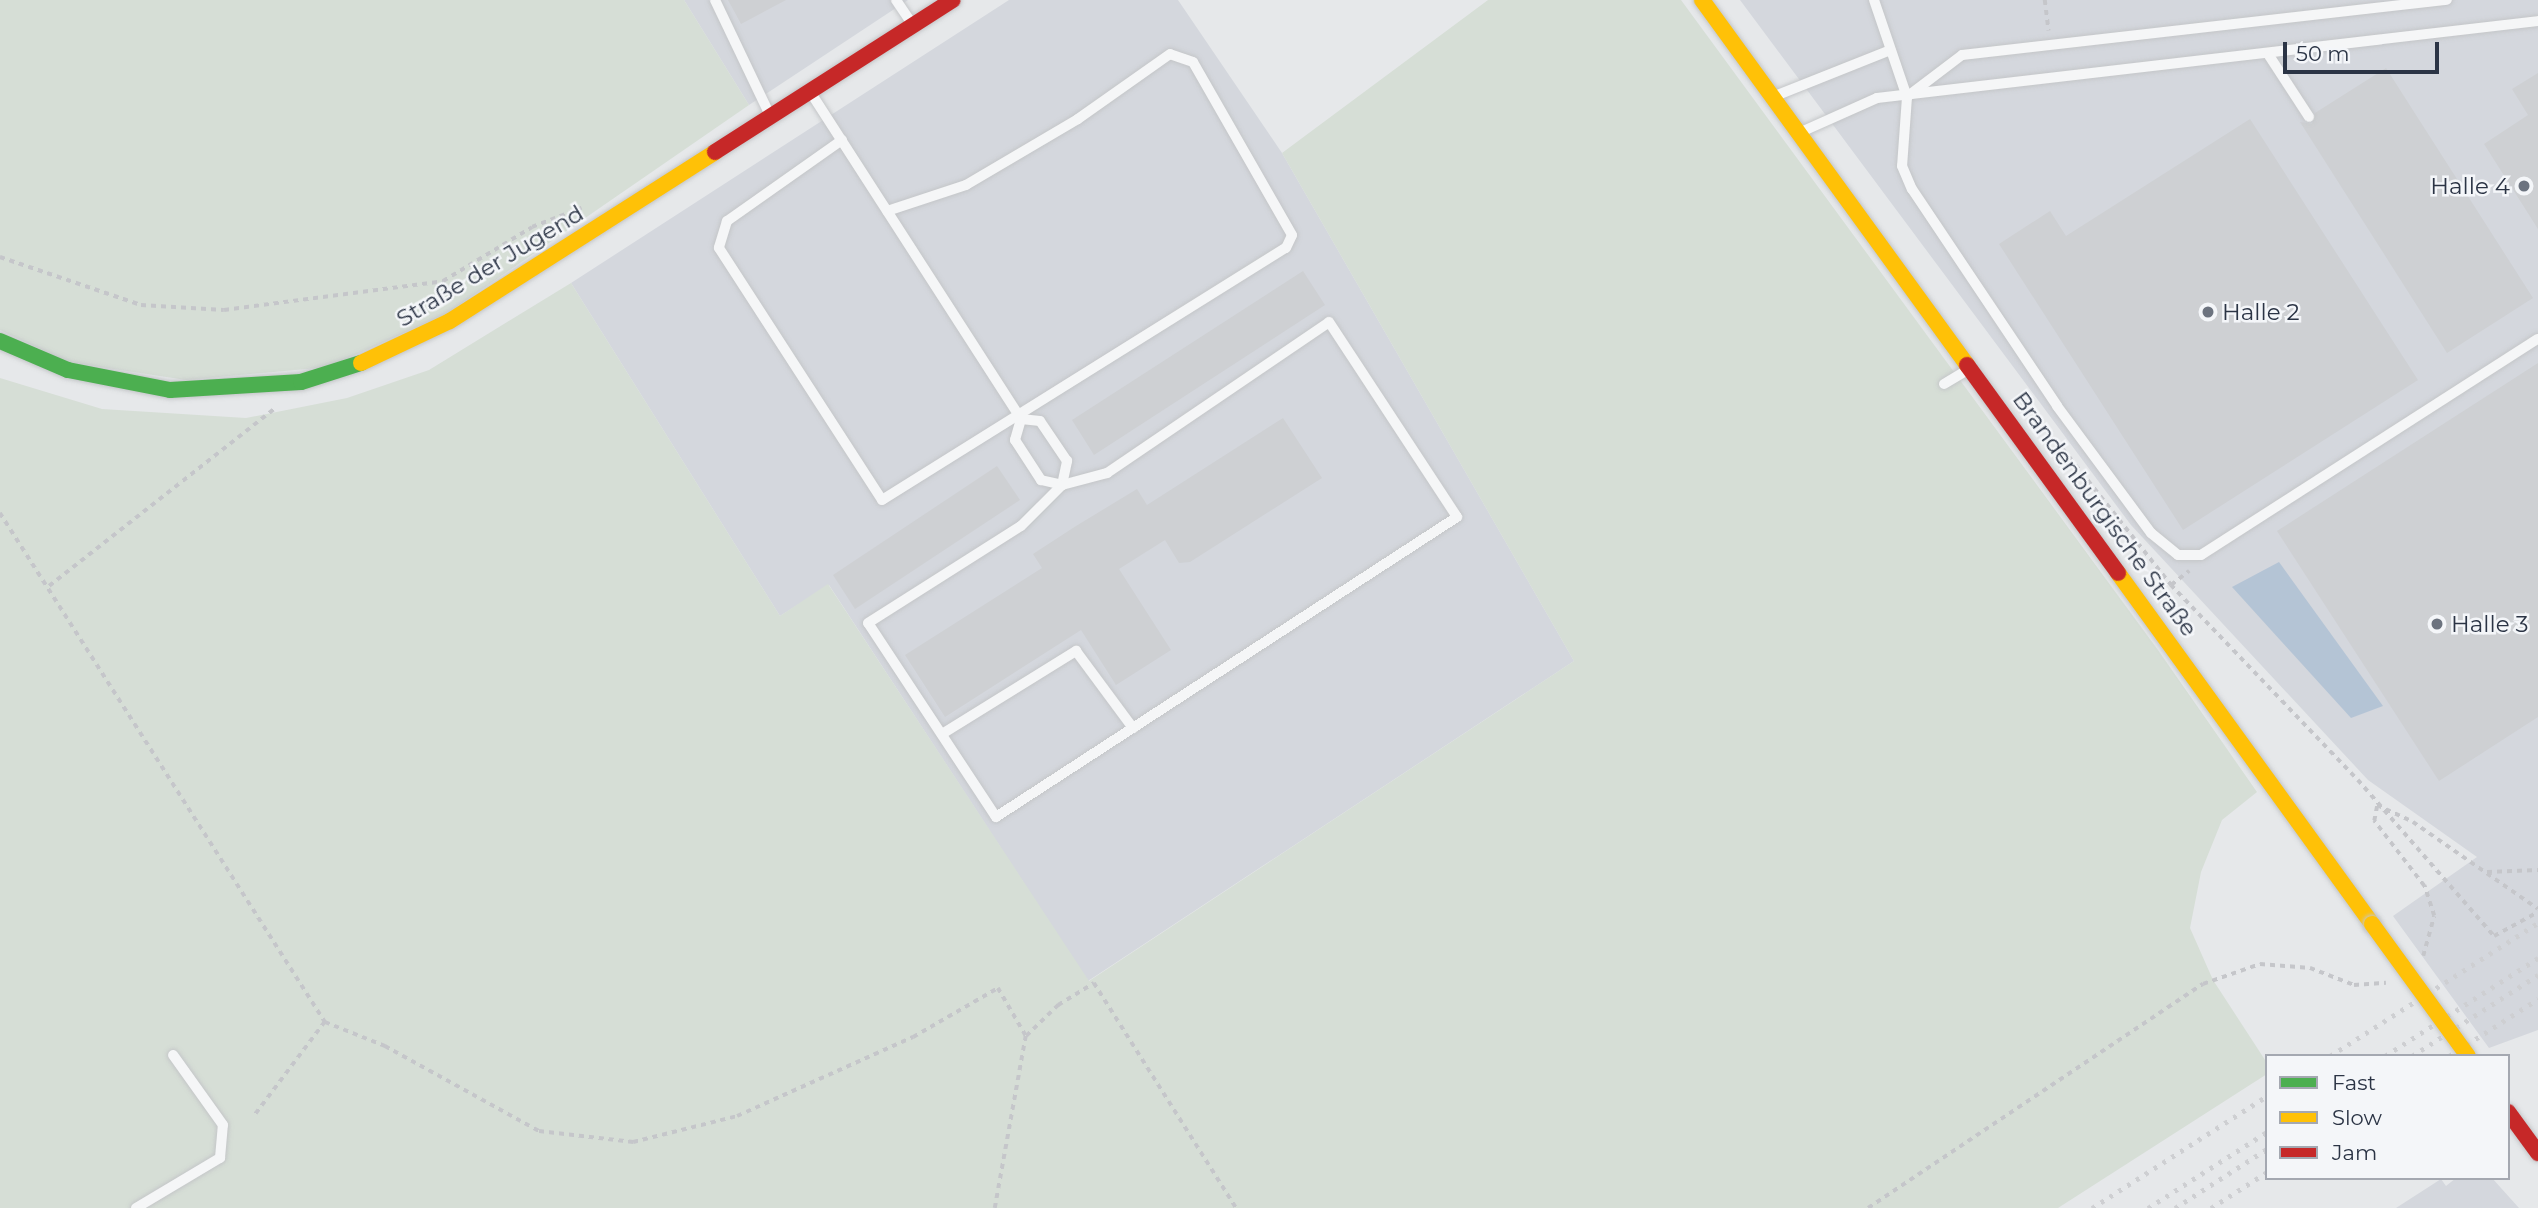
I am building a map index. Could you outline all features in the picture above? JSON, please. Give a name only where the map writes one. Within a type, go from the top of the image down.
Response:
[{"type":"street","name":"Straße der Jugend","points":[[0,341],[68,370],[170,390],[246,390],[332,374],[418,340],[772,118],[953,0]]},
{"type":"street","name":"Brandenburgische Straße","points":[[1702,0],[1970,368],[2029,444],[2467,1054]]},
{"type":"street","points":[[2511,1116],[2538,1153]]},
{"type":"lane","points":[[715,0],[772,118]]},
{"type":"lane","points":[[896,0],[913,25]]},
{"type":"lane","points":[[1874,0],[1888,51],[1907,97],[1902,166],[1912,189],[2057,406],[2151,533],[2178,555],[2200,555],[2538,339]]},
{"type":"lane","points":[[1907,97],[1962,55],[2447,0]]},
{"type":"lane","points":[[1800,133],[1877,98],[1907,97],[2538,21]]},
{"type":"lane","points":[[1773,97],[1888,51]]},
{"type":"lane","points":[[842,140],[721,229],[724,260],[882,500],[1021,419],[1286,248],[1290,223],[1193,62],[1170,54],[1078,119],[966,185],[887,211]]},
{"type":"lane","points":[[2269,54],[2309,117]]},
{"type":"lane","points":[[810,92],[1021,419],[1015,440],[1041,480],[1062,485],[1107,473],[1329,322],[1457,517],[996,817],[869,623],[1021,526],[1062,485],[1067,461],[1040,421],[1021,419]]},
{"type":"lane","points":[[1944,384],[1970,368]]},
{"type":"lane","points":[[942,734],[1076,651],[1133,728]]},
{"type":"lane","points":[[136,1208],[220,1158],[223,1125],[173,1055]]},
{"type":"path","points":[[0,257],[141,305],[224,310],[443,281],[532,227],[586,207]]},
{"type":"path","points":[[49,586],[284,401]]},
{"type":"path","points":[[2029,444],[2063,449],[2171,584],[2377,805],[2494,936],[2538,911],[2485,872],[2377,805]]},
{"type":"path","points":[[0,513],[325,1022],[385,1046],[539,1131],[633,1142],[737,1116],[912,1037],[998,988],[1026,1036]]},
{"type":"path","points":[[2377,805],[2374,821],[2424,886],[2434,916],[2434,933],[2417,960]]},
{"type":"path","points":[[2485,872],[2538,870]]},
{"type":"path","points":[[1868,1208],[2203,984],[2260,964],[2310,968],[2354,985],[2390,982]]},
{"type":"path","points":[[995,1208],[1026,1036],[1058,1004],[1094,983],[1236,1208]]},
{"type":"path","points":[[255,1115],[325,1022]]},
{"type":"shaded area","points":[[0,0],[684,0],[749,105],[446,314],[328,367],[186,380],[68,362],[0,330]]},
{"type":"shaded area","points":[[684,0],[908,0],[749,105]]},
{"type":"shaded area","points":[[1009,0],[1178,0],[1282,153],[1574,661],[1088,981],[829,585],[780,616],[571,283]]},
{"type":"shaded area","points":[[1488,0],[1681,0],[2158,650],[2257,792],[2222,820],[2201,872],[2190,928],[2213,980],[2265,1060],[2265,1075],[2058,1208],[0,1208],[0,378],[102,409],[246,418],[347,398],[429,370],[571,283],[780,616],[828,584],[1089,981],[1574,661],[1282,153]]},
{"type":"shaded area","points":[[1740,0],[2538,0],[2538,1030],[2489,1048],[2393,916],[2477,857],[2368,780],[2131,525]]},
{"type":"shaded area","points":[[2439,1180],[2446,1186],[2454,1180],[2494,1180],[2519,1208],[2396,1208]]},
{"type":"water","points":[[2279,562],[2383,706],[2351,718],[2232,587]]},
{"type":"building","points":[[728,0],[786,0],[741,24]]},
{"type":"building","points":[[2386,68],[2533,298],[2447,353],[2300,122],[2312,124],[2315,113]]},
{"type":"building","name":"Halle 4","points":[[2538,73],[2538,229],[2484,144],[2528,115],[2512,89]]},
{"type":"building","name":"Halle 2","points":[[2250,119],[2418,380],[2183,530],[1999,244],[2050,211],[2066,236]]},
{"type":"building","points":[[1303,271],[1325,305],[1094,455],[1072,420]]},
{"type":"building","name":"Halle 3","points":[[2538,363],[2538,717],[2439,781],[2277,531]]},
{"type":"building","points":[[1283,418],[1322,478],[1190,562],[1179,563],[1165,540],[1119,569],[1171,650],[1116,685],[1081,630],[945,717],[905,655],[1042,568],[1033,554],[1076,526],[1137,489],[1147,505]]},
{"type":"building","points":[[997,466],[1020,500],[855,609],[833,575]]},
{"type":"railway","points":[[2333,1054],[2538,923]]},
{"type":"railway","points":[[2388,1054],[2538,958]]},
{"type":"railway","points":[[2415,1054],[2538,975]]},
{"type":"railway","points":[[2452,1054],[2538,999]]},
{"type":"railway","points":[[2092,1208],[2265,1097]]},
{"type":"railway","points":[[2148,1208],[2265,1133]]},
{"type":"railway","points":[[2175,1208],[2265,1150]]},
{"type":"railway","points":[[2211,1208],[2265,1173]]},
{"type":"traffic: fast","points":[[0,341],[68,370],[170,390],[301,382],[361,363]]},
{"type":"traffic: slow","points":[[1702,0],[1967,365]]},
{"type":"traffic: slow","points":[[361,363],[450,321],[715,152]]},
{"type":"traffic: slow","points":[[2118,573],[2372,924]]},
{"type":"traffic: slow","points":[[2372,924],[2467,1054]]},
{"type":"traffic: jam","points":[[715,152],[953,0]]},
{"type":"traffic: jam","points":[[1967,365],[2118,573]]},
{"type":"traffic: jam","points":[[2510,1115],[2538,1153]]},
{"type":"place","name":"Halle 4","points":[[2524,186]]},
{"type":"place","name":"Halle 2","points":[[2208,312]]},
{"type":"place","name":"Halle 3","points":[[2437,624]]}]
